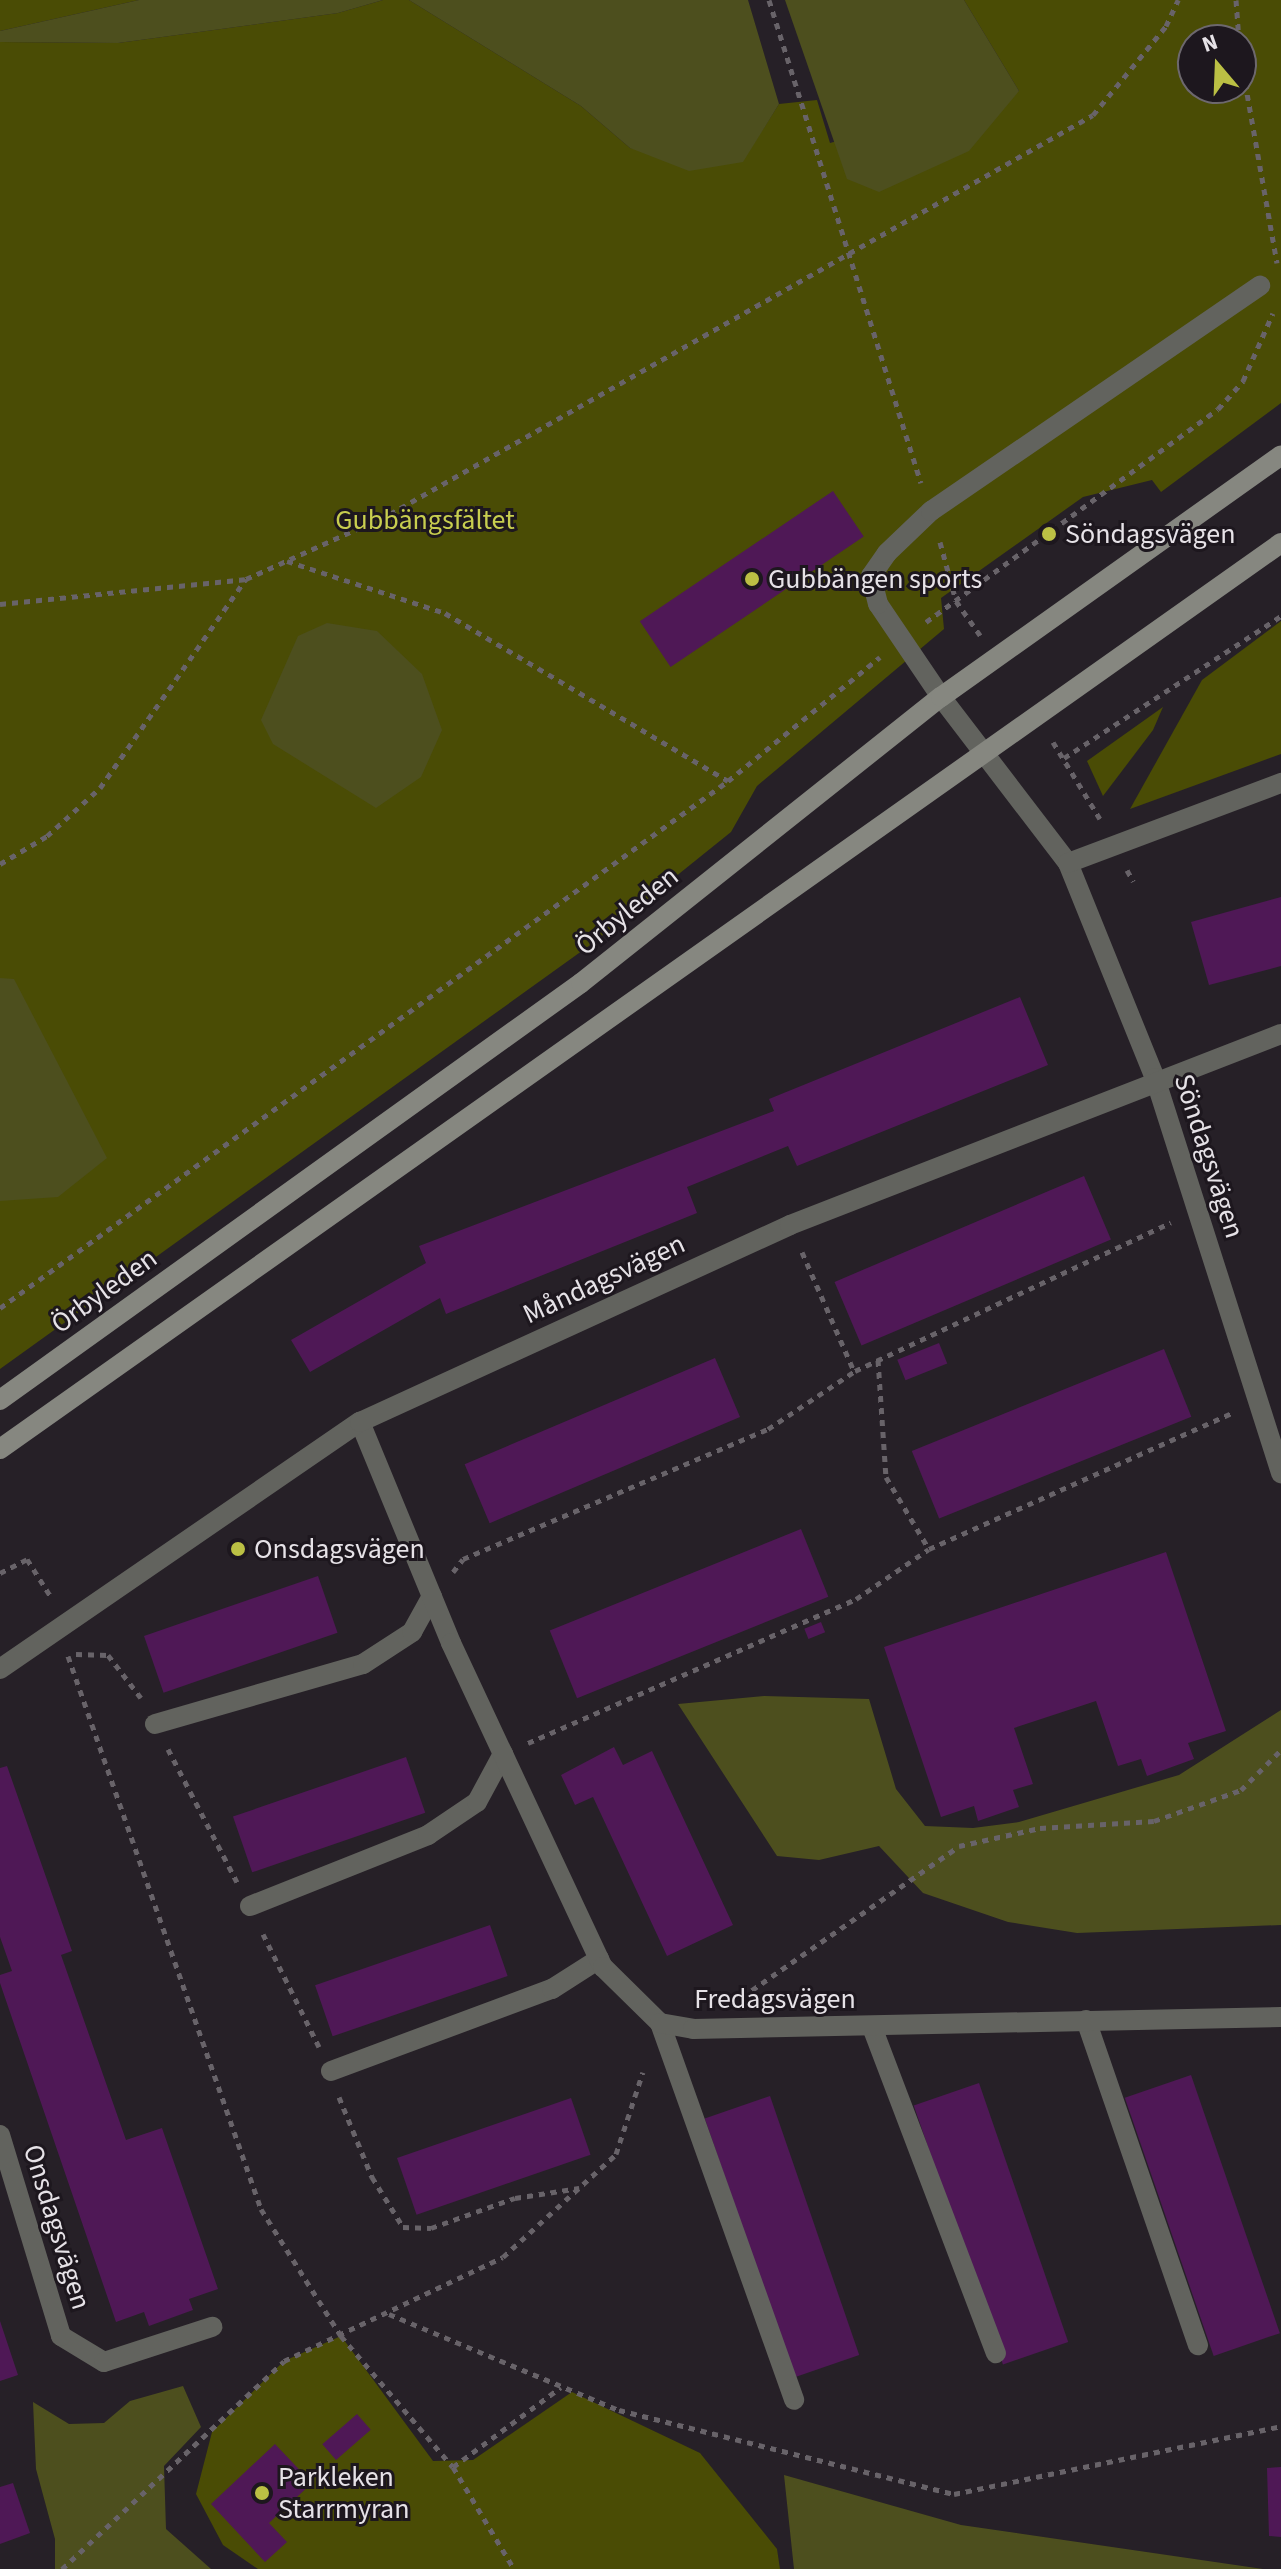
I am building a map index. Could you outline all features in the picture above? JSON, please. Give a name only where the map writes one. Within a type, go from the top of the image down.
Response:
[{"type":"main road","name":"Örbyleden","points":[[0,1400],[581,983],[941,697],[1281,455]]},
{"type":"main road","points":[[0,1449],[986,756],[1281,543]]},
{"type":"street","points":[[931,511],[1260,286]]},
{"type":"street","name":"Söndagsvägen","points":[[931,511],[903,532],[871,576],[900,641],[1068,863],[1155,1078],[1281,1473]]},
{"type":"street","points":[[1068,863],[1281,783]]},
{"type":"street","name":"Måndagsvägen","points":[[0,1669],[360,1422],[790,1225],[1155,1078],[1281,1034]]},
{"type":"street","name":"Fredagsvägen","points":[[360,1422],[432,1596],[599,1959],[660,2023],[719,2029],[1281,2017]]},
{"type":"street","points":[[155,1724],[363,1664],[412,1632],[432,1596]]},
{"type":"street","points":[[250,1906],[428,1835],[477,1802],[503,1754]]},
{"type":"street","points":[[331,2071],[552,1989],[599,1959]]},
{"type":"street","points":[[1086,2020],[1198,2345]]},
{"type":"street","points":[[660,2023],[794,2400]]},
{"type":"street","points":[[872,2027],[996,2353]]},
{"type":"street","name":"Onsdagsvägen","points":[[0,2135],[61,2336],[104,2362],[212,2327]]},
{"type":"path","points":[[0,1308],[728,781],[900,641],[956,601],[931,511],[846,259],[769,0]]},
{"type":"path","points":[[0,604],[246,579],[390,514],[846,259],[1093,115],[1166,26],[1178,0]]},
{"type":"path","points":[[1236,0],[1238,24]]},
{"type":"path","points":[[286,561],[445,613],[728,781]]},
{"type":"path","points":[[0,864],[47,836],[100,788],[246,579]]},
{"type":"path","points":[[1064,758],[1281,616]]},
{"type":"path","points":[[432,1596],[463,1559],[768,1429],[855,1371],[1197,1210]]},
{"type":"path","points":[[790,1225],[855,1371]]},
{"type":"path","points":[[878,1360],[886,1477],[929,1549]]},
{"type":"path","points":[[503,1754],[856,1599],[929,1549],[1258,1402]]},
{"type":"path","points":[[0,1573],[27,1559],[50,1593],[57,1627],[261,2209],[341,2336],[453,2467],[514,2569]]},
{"type":"path","points":[[67,1653],[108,1655],[155,1724],[331,2071],[366,2164],[403,2227],[431,2228],[515,2198],[579,2188]]},
{"type":"path","points":[[719,2029],[740,1998],[959,1846],[1040,1828],[1154,1821],[1241,1790],[1281,1750]]},
{"type":"path","points":[[62,2569],[284,2361],[389,2314],[503,2257],[579,2188],[616,2154],[660,2023]]},
{"type":"path","points":[[389,2314],[619,2410],[954,2494],[1281,2426]]},
{"type":"path","points":[[453,2467],[561,2387]]},
{"type":"green space","points":[[0,0],[139,0],[0,31]]},
{"type":"green space","name":"Gubbängsfältet","points":[[383,0],[409,0],[581,106],[630,148],[742,162],[779,104],[817,100],[830,143],[1019,91],[964,0],[1281,0],[1281,403],[1161,492],[1152,480],[1083,497],[941,598],[944,629],[757,786],[731,832],[593,943],[0,1369],[0,42],[118,43],[338,13]]},
{"type":"green space","points":[[1281,621],[1281,754],[1130,809],[1202,680]]},
{"type":"green space","points":[[1163,707],[1153,730],[1103,796],[1087,761]]},
{"type":"green space","points":[[341,2336],[433,2461],[473,2460],[572,2392],[700,2453],[777,2549],[780,2569],[258,2569],[223,2545],[196,2494],[212,2432],[284,2361]]},
{"type":"shaded area","points":[[139,0],[383,0],[338,13],[118,43],[0,42],[0,31]]},
{"type":"shaded area","points":[[409,0],[748,0],[779,104],[743,162],[689,171],[630,148],[581,106]]},
{"type":"shaded area","points":[[785,0],[964,0],[1019,91],[969,151],[879,192],[847,179]]},
{"type":"shaded area","points":[[327,623],[377,631],[422,674],[442,730],[421,777],[376,808],[273,744],[261,720],[298,636]]},
{"type":"shaded area","points":[[0,978],[14,979],[107,1158],[58,1197],[0,1201]]},
{"type":"shaded area","points":[[764,1696],[869,1699],[896,1789],[925,1826],[973,1828],[1019,1822],[1179,1775],[1281,1710],[1281,1925],[1077,1933],[1008,1922],[923,1893],[879,1846],[819,1860],[777,1856],[678,1704]]},
{"type":"shaded area","points":[[183,2386],[201,2427],[164,2466],[166,2529],[211,2569],[55,2569],[55,2539],[36,2469],[33,2402],[69,2424],[104,2423],[130,2401]]},
{"type":"shaded area","points":[[784,2475],[961,2525],[1263,2569],[794,2569]]},
{"type":"building","name":"Gubbängen sports","points":[[833,491],[864,537],[671,667],[640,621]]},
{"type":"building","points":[[1281,897],[1281,966],[1209,985],[1191,922]]},
{"type":"building","points":[[1020,997],[1048,1065],[797,1166],[788,1146],[687,1187],[697,1213],[446,1314],[440,1298],[310,1372],[291,1340],[426,1263],[419,1246],[774,1111],[769,1099]]},
{"type":"building","points":[[1084,1176],[1111,1240],[862,1345],[835,1282]]},
{"type":"building","points":[[939,1343],[947,1363],[906,1380],[897,1360]]},
{"type":"building","points":[[1164,1349],[1191,1417],[939,1519],[912,1451]]},
{"type":"building","points":[[715,1358],[740,1417],[490,1523],[465,1464]]},
{"type":"building","points":[[801,1529],[828,1597],[577,1698],[550,1631]]},
{"type":"building","points":[[1166,1552],[1226,1731],[1188,1743],[1194,1759],[1147,1776],[1141,1759],[1118,1766],[1096,1701],[1014,1728],[1033,1784],[1013,1790],[1019,1807],[978,1821],[974,1806],[941,1817],[884,1647]]},
{"type":"building","points":[[318,1576],[338,1633],[164,1693],[144,1636]]},
{"type":"building","points":[[821,1622],[825,1632],[808,1639],[804,1629]]},
{"type":"building","points":[[614,1747],[623,1765],[652,1751],[733,1925],[667,1956],[593,1797],[575,1805],[561,1775]]},
{"type":"building","points":[[406,1757],[425,1813],[252,1872],[233,1817]]},
{"type":"building","points":[[7,1766],[72,1951],[61,1955],[126,2140],[162,2128],[218,2289],[189,2299],[193,2310],[149,2326],[144,2312],[116,2322],[0,1983],[0,1975],[12,1971],[0,1937],[0,1768]]},
{"type":"building","points":[[490,1925],[508,1976],[333,2036],[315,1985]]},
{"type":"building","points":[[1191,2075],[1280,2333],[1214,2356],[1125,2098]]},
{"type":"building","points":[[979,2083],[1068,2342],[1003,2365],[914,2105]]},
{"type":"building","points":[[770,2096],[859,2355],[794,2378],[705,2118]]},
{"type":"building","points":[[571,2098],[591,2155],[417,2215],[397,2158]]},
{"type":"building","points":[[0,2321],[18,2375],[0,2381]]},
{"type":"building","points":[[357,2414],[371,2430],[336,2460],[322,2444]]},
{"type":"building","name":"Parkleken Starrmyran","points":[[275,2444],[312,2483],[269,2523],[287,2542],[265,2562],[211,2504]]},
{"type":"building","points":[[1281,2467],[1281,2537],[1269,2536],[1267,2468]]},
{"type":"building","points":[[13,2483],[30,2533],[0,2544],[0,2487]]},
{"type":"place","name":"Söndagsvägen","points":[[1049,534]]},
{"type":"place","name":"Gubbängen sports","points":[[752,579]]},
{"type":"place","name":"Onsdagsvägen","points":[[238,1549]]},
{"type":"place","name":"Parkleken Starrmyran","points":[[262,2493]]}]
